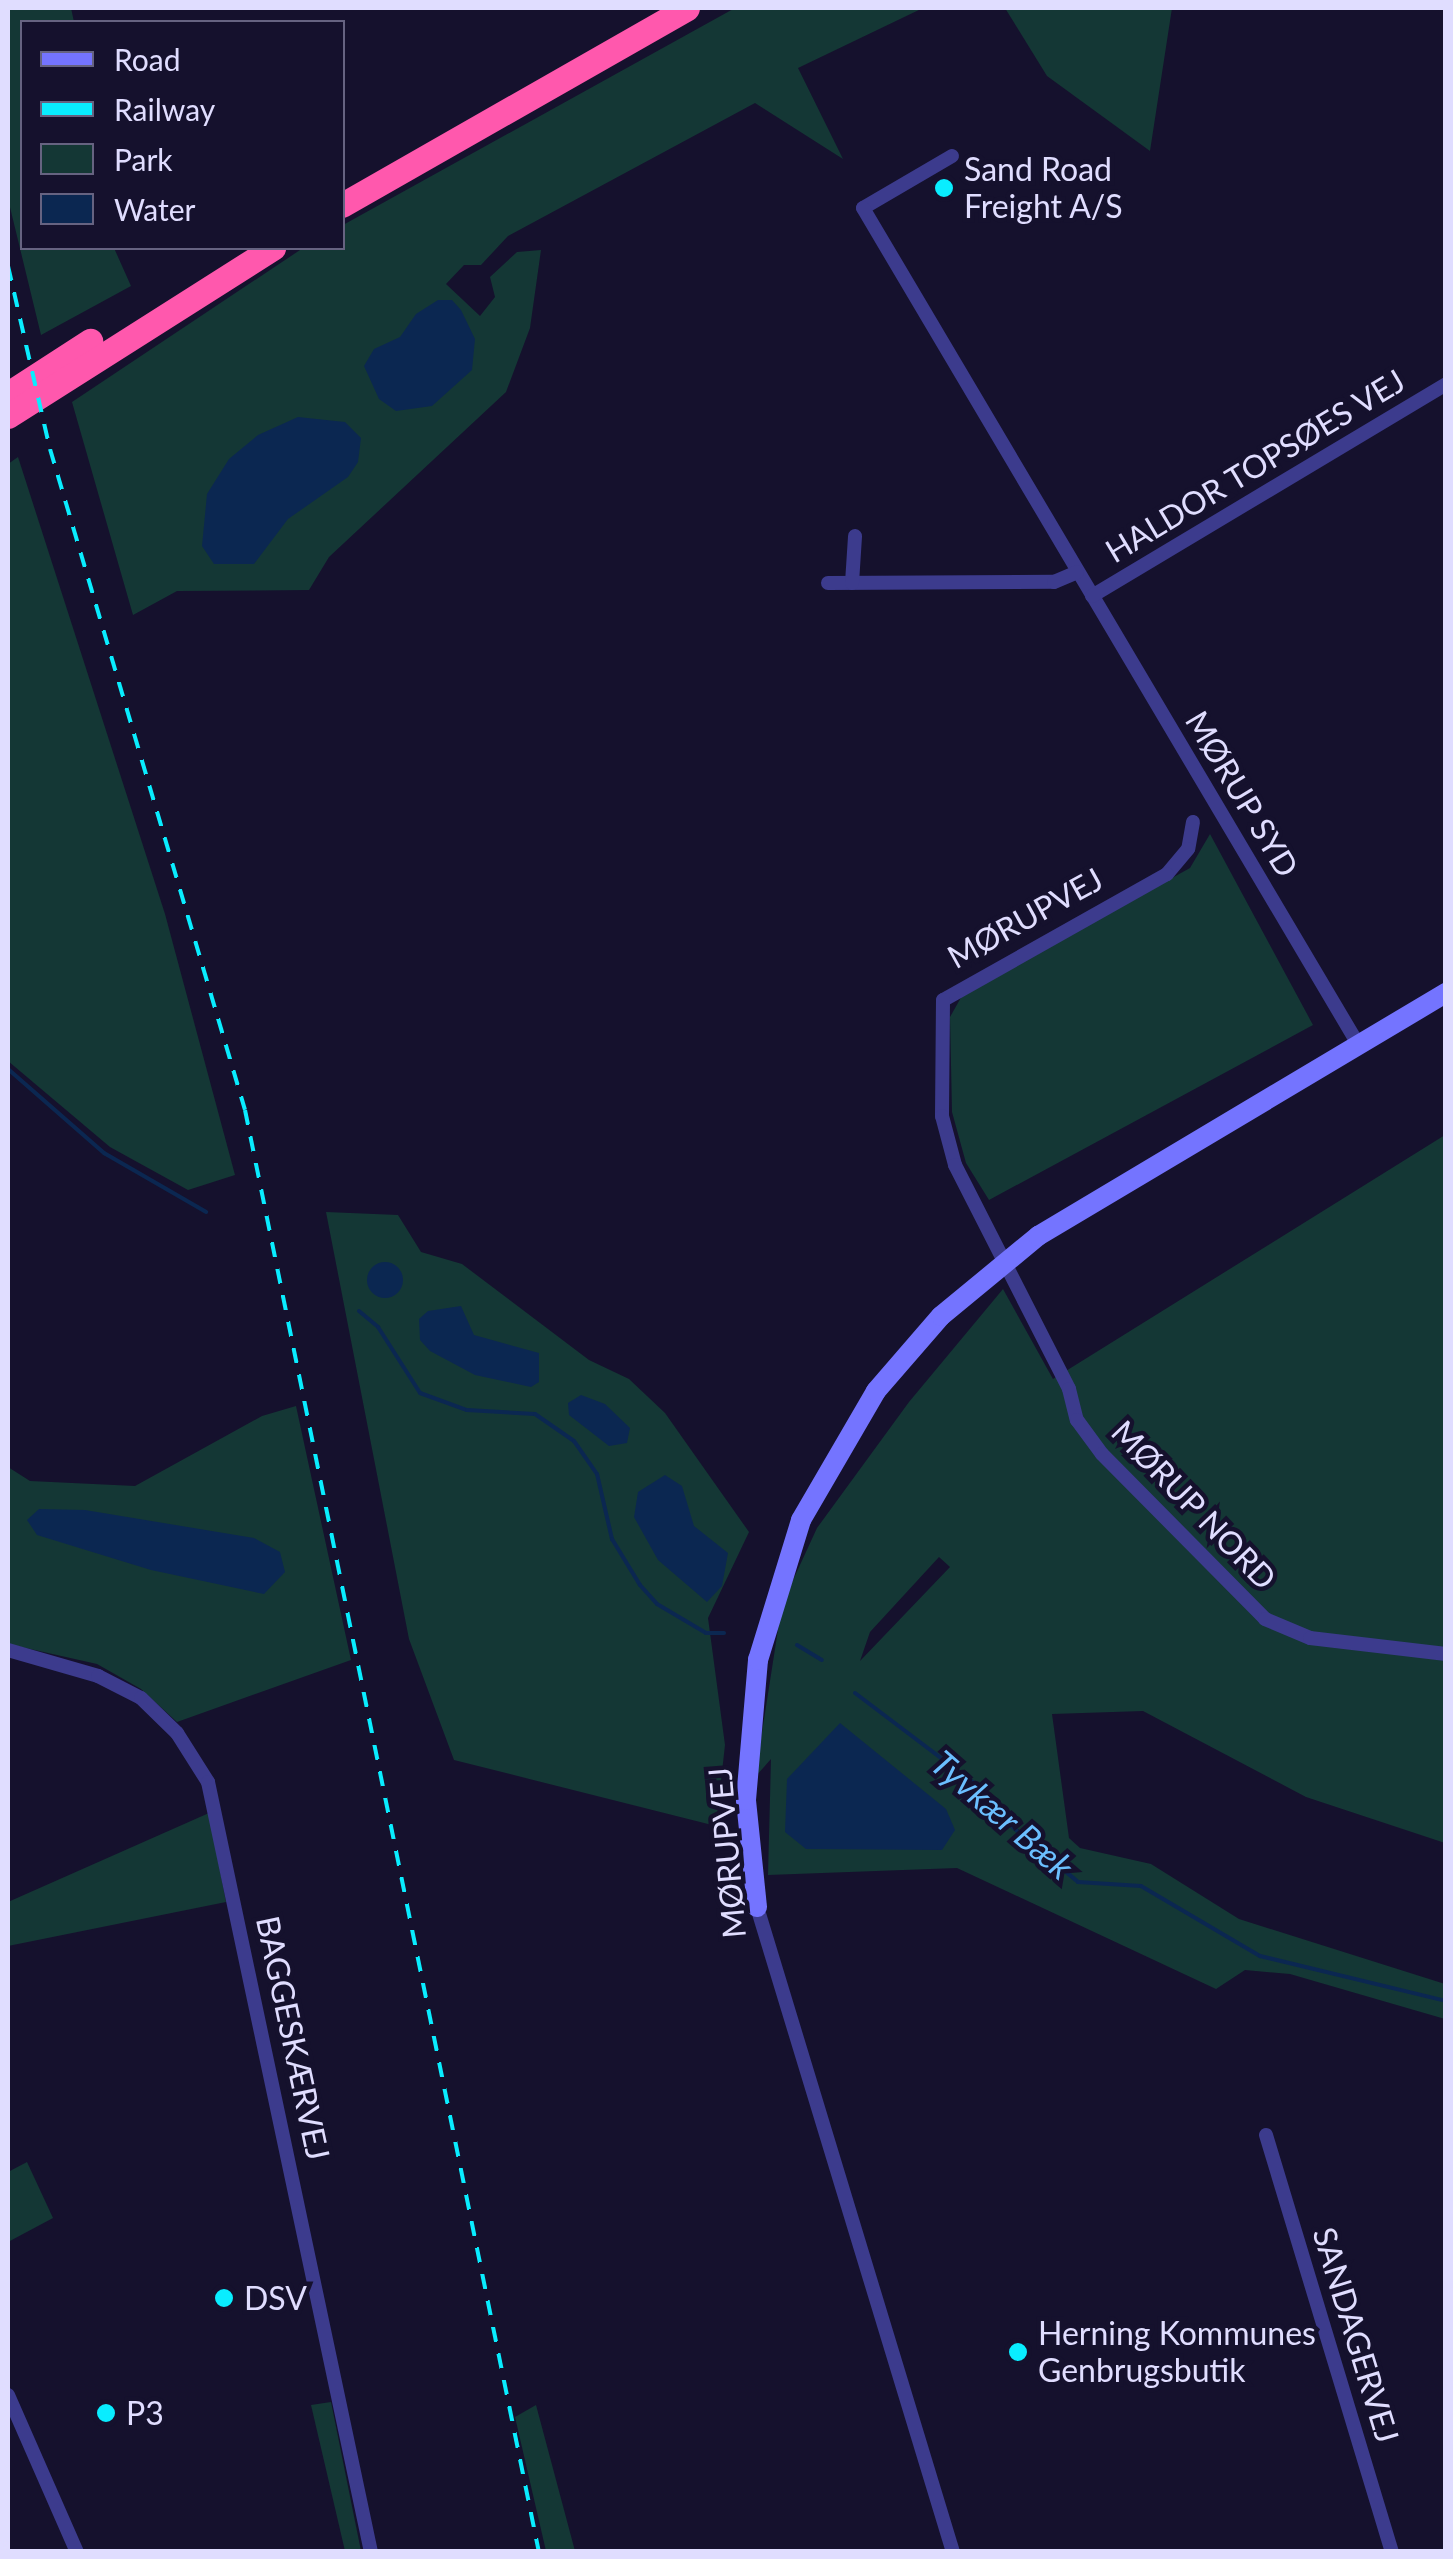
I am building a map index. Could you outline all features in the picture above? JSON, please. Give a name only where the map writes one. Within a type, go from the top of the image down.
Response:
[{"type":"highway","points":[[345,187],[684,8]]},
{"type":"highway","points":[[345,202],[684,8]]},
{"type":"highway","points":[[8,394],[241,250]]},
{"type":"highway","points":[[8,416],[269,250]]},
{"type":"street","name":"MØRUP SYD","points":[[952,156],[863,208],[1358,1044]]},
{"type":"street","name":"HALDOR TOPSØES VEJ","points":[[1092,596],[1446,384]]},
{"type":"street","points":[[852,583],[854,536]]},
{"type":"street","points":[[828,583],[1054,582],[1078,572]]},
{"type":"street","name":"MØRUPVEJ","points":[[1003,1261],[955,1166],[942,1116],[943,1000],[1167,874],[1188,849],[1193,822]]},
{"type":"street","name":"MØRUPVEJ","points":[[953,2552],[757,1908],[746,1800],[748,1726],[772,1599],[795,1536],[840,1445],[876,1391],[941,1316],[1003,1261],[1446,993]]},
{"type":"street","name":"MØRUP NORD","points":[[1003,1261],[1068,1389],[1077,1420],[1102,1454],[1265,1619],[1310,1638],[1446,1654]]},
{"type":"street","name":"BAGGESKÆRVEJ","points":[[8,1650],[98,1676],[140,1698],[177,1732],[208,1782],[371,2552]]},
{"type":"street","name":"SANDAGERVEJ","points":[[1266,2135],[1392,2552]]},
{"type":"street","points":[[8,2395],[77,2552]]},
{"type":"green space","points":[[8,8],[71,8],[74,20],[20,20],[20,248],[8,199]]},
{"type":"green space","points":[[735,8],[923,8],[798,68],[843,159],[755,103],[508,236],[481,265],[464,265],[446,284],[480,316],[495,297],[490,277],[517,252],[541,250],[530,328],[506,392],[329,557],[309,590],[177,591],[133,615],[72,402],[300,250],[345,250],[345,224]]},
{"type":"green space","points":[[1005,8],[1172,8],[1150,151],[1047,76]]},
{"type":"green space","points":[[20,250],[115,250],[131,286],[41,335]]},
{"type":"green space","points":[[18,457],[165,914],[235,1175],[188,1190],[110,1147],[8,1061],[8,464]]},
{"type":"green space","points":[[1210,834],[1313,1025],[989,1200],[966,1163],[952,1112],[950,1017],[963,994],[1190,868]]},
{"type":"green space","points":[[1445,1135],[1445,1843],[1306,1797],[1143,1711],[1052,1714],[1069,1838],[1080,1848],[1151,1864],[1239,1919],[1445,1984],[1445,2019],[1290,1974],[1245,1970],[1216,1989],[957,1868],[768,1875],[771,1759],[755,1777],[782,1604],[817,1528],[909,1402],[1003,1289],[1053,1379]],"holes":[[[939,1557],[950,1567],[860,1661],[870,1632]]]},
{"type":"green space","points":[[326,1212],[398,1215],[421,1252],[462,1264],[589,1360],[629,1379],[665,1413],[749,1532],[708,1618],[725,1745],[716,1826],[454,1760],[409,1639]]},
{"type":"green space","points":[[296,1406],[351,1660],[177,1722],[141,1689],[97,1664],[8,1644],[8,1467],[30,1481],[135,1486],[262,1416]]},
{"type":"green space","points":[[209,1813],[226,1902],[8,1946],[8,1902]]},
{"type":"green space","points":[[27,2162],[53,2218],[8,2242],[8,2172]]},
{"type":"green space","points":[[331,2402],[361,2551],[345,2551],[311,2405]]},
{"type":"green space","points":[[536,2405],[575,2551],[546,2551],[515,2417]]},
{"type":"water","points":[[438,300],[452,300],[461,310],[475,339],[472,370],[432,406],[396,411],[379,399],[364,366],[374,349],[400,337],[416,314]]},
{"type":"water","points":[[298,417],[345,422],[361,438],[358,462],[348,477],[288,519],[254,564],[214,564],[202,546],[207,494],[229,459],[258,435]]},
{"type":"water","points":[[385,1262],[398,1267],[403,1280],[398,1293],[385,1298],[372,1293],[367,1280],[372,1267]]},
{"type":"water","points":[[461,1306],[474,1335],[539,1353],[539,1382],[531,1387],[475,1375],[430,1351],[420,1340],[419,1319],[428,1311]]},
{"type":"water","points":[[581,1395],[605,1404],[630,1428],[627,1443],[609,1446],[569,1415],[568,1403]]},
{"type":"water","points":[[665,1475],[682,1486],[694,1526],[728,1553],[722,1586],[707,1602],[658,1560],[634,1517],[638,1492]]},
{"type":"water","points":[[39,1509],[85,1510],[254,1538],[280,1552],[285,1572],[264,1594],[151,1570],[37,1535],[27,1520]]},
{"type":"water","points":[[840,1723],[946,1809],[955,1830],[942,1850],[806,1849],[785,1832],[787,1779]]},
{"type":"waterway","name":"Tyvkær Bæk","points":[[8,1069],[104,1153],[206,1212]]},
{"type":"waterway","name":"Tyvkær Bæk","points":[[359,1311],[378,1327],[420,1393],[467,1410],[535,1414],[574,1441],[597,1474],[612,1539],[640,1585],[657,1604],[706,1633],[724,1633]]},
{"type":"waterway","name":"Tyvkær Bæk","points":[[797,1645],[822,1660]]},
{"type":"waterway","name":"Tyvkær Bæk","points":[[855,1693],[987,1793],[1009,1824],[1078,1882],[1141,1886],[1260,1956],[1446,2001]]},
{"type":"railway","points":[[8,266],[50,449],[245,1110],[539,2552]]},
{"type":"place","name":"Sand Road Freight A/S","points":[[944,188]]},
{"type":"place","name":"DSV","points":[[224,2298]]},
{"type":"place","name":"Herning Kommunes Genbrugsbutik","points":[[1018,2352]]},
{"type":"place","name":"P3","points":[[106,2413]]}]
